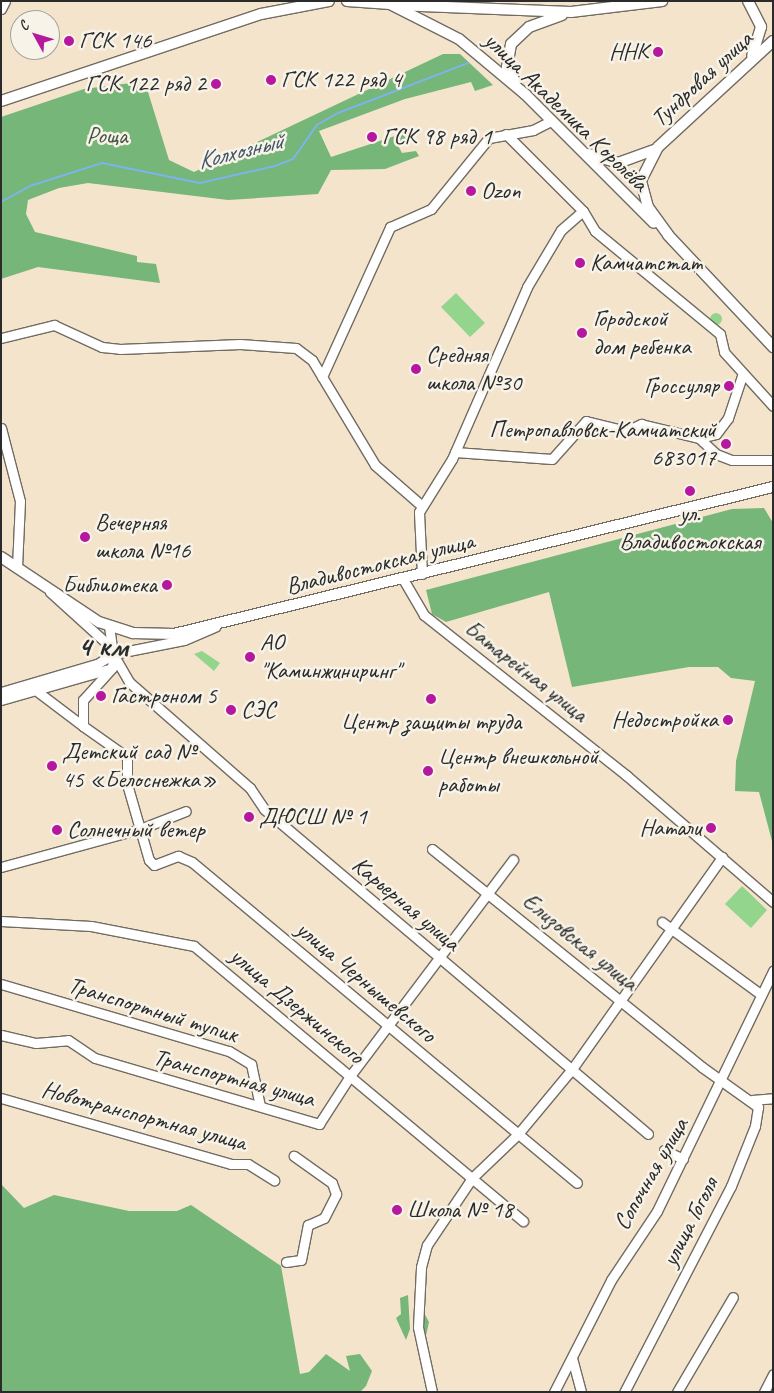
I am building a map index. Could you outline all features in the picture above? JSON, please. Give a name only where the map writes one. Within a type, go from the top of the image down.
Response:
[{"type":"main road","points":[[1,100],[261,14],[329,1]]},
{"type":"main road","name":"улица Академика Королёва","points":[[347,1],[390,4],[459,39],[525,94],[668,235]]},
{"type":"main road","points":[[390,4],[470,11],[571,12],[662,1]]},
{"type":"main road","points":[[728,83],[761,38],[759,16],[748,1]]},
{"type":"main road","points":[[525,94],[507,67],[511,44],[529,27],[571,12]]},
{"type":"main road","name":"Тундровая улица","points":[[581,150],[618,163],[645,155],[658,147],[773,41]]},
{"type":"main road","name":"Тундровая улица","points":[[658,147],[643,170],[641,189],[648,207],[668,235],[773,347]]},
{"type":"main road","points":[[603,172],[629,166],[645,155]]},
{"type":"main road","name":"Владивостокская улица","points":[[215,627],[773,487]]},
{"type":"main road","points":[[1,557],[50,592],[109,626],[155,635],[215,627]]},
{"type":"street","points":[[1,8],[4,1]]},
{"type":"street","points":[[322,377],[390,227],[431,209],[488,138],[551,121]]},
{"type":"street","points":[[506,134],[583,211],[608,243],[720,334],[724,352],[742,376],[773,406]]},
{"type":"street","points":[[422,574],[417,525],[422,506],[455,452],[527,287],[561,230],[583,211]]},
{"type":"street","points":[[1,338],[54,325],[102,347],[120,349],[269,344],[305,353],[322,377],[375,465],[422,506]]},
{"type":"street","points":[[455,452],[552,459],[586,421],[626,431],[640,424],[699,438],[716,434],[723,427],[742,376]]},
{"type":"street","points":[[1,428],[14,478],[22,532],[17,568]]},
{"type":"street","points":[[699,438],[716,454],[732,460],[773,460]]},
{"type":"street","name":"Батарейная улица","points":[[403,579],[413,600],[436,626],[626,775],[773,902]]},
{"type":"street","name":"Карьерная улица","points":[[50,592],[113,652],[129,682],[250,788],[264,809],[648,1134]]},
{"type":"street","name":"Карьерная улица","points":[[109,626],[113,652]]},
{"type":"street","name":"Владивостокская улица","points":[[1,692],[97,664],[113,652],[184,640],[215,627]]},
{"type":"street","points":[[83,726],[83,700],[112,668],[113,652]]},
{"type":"street","points":[[1,700],[38,692],[112,668]]},
{"type":"street","points":[[38,692],[127,757],[127,784],[140,829]]},
{"type":"street","points":[[1,867],[140,829],[186,811]]},
{"type":"street","name":"улица Чернышевского","points":[[140,829],[154,865],[178,856],[192,862],[577,1183]]},
{"type":"street","name":"Елизовская улица","points":[[432,849],[489,893],[702,1067],[722,1079]]},
{"type":"street","points":[[432,1392],[419,1340],[421,1261],[431,1238],[472,1178],[518,1134],[572,1070],[674,930],[722,857]]},
{"type":"street","name":"Транспортная улица","points":[[1,1035],[36,1043],[68,1040],[95,1058],[319,1124],[350,1076],[513,860]]},
{"type":"street","name":"улица Дзержинского","points":[[1,921],[91,926],[194,946],[523,1221]]},
{"type":"street","points":[[662,922],[759,993]]},
{"type":"street","name":"Сопочная улица","points":[[554,1392],[611,1280],[657,1211],[722,1079],[759,993],[773,971]]},
{"type":"street","name":"Транспортный тупик","points":[[1,984],[229,1050],[251,1064],[260,1106]]},
{"type":"street","points":[[722,1079],[752,1100],[773,1098]]},
{"type":"street","name":"Новотранспортная улица","points":[[1,1098],[231,1164],[248,1164],[274,1180]]},
{"type":"street","name":"улица Гоголя","points":[[624,1392],[739,1169],[758,1114],[752,1100]]},
{"type":"street","points":[[664,1150],[683,1159]]},
{"type":"street","points":[[286,1262],[301,1260],[308,1226],[323,1219],[336,1194],[329,1180],[294,1156]]},
{"type":"street","points":[[677,1392],[733,1297]]},
{"type":"street","points":[[572,1358],[581,1392]]},
{"type":"street","points":[[764,1392],[773,1374]]},
{"type":"green space","name":"Роща","points":[[443,54],[460,54],[493,85],[475,91],[471,82],[405,99],[319,131],[331,157],[404,133],[406,139],[397,144],[402,153],[416,151],[419,156],[385,169],[331,170],[318,194],[228,200],[88,183],[59,188],[28,200],[26,214],[35,232],[137,256],[137,262],[156,264],[160,283],[38,267],[1,279],[1,117],[84,89],[131,83],[148,92],[169,160],[194,172]]},
{"type":"green space","points":[[456,293],[485,323],[470,337],[441,307]]},
{"type":"green space","points":[[714,313],[718,313],[722,319],[718,325],[714,325],[710,321],[710,317]]},
{"type":"green space","points":[[764,508],[773,523],[773,845],[759,792],[735,791],[736,761],[755,681],[731,678],[718,667],[689,667],[572,687],[549,592],[446,622],[432,614],[426,590],[732,509]]},
{"type":"green space","points":[[202,651],[220,663],[214,671],[194,654]]},
{"type":"green space","points":[[742,886],[767,910],[751,928],[725,904]]},
{"type":"green space","points":[[1,1184],[24,1208],[54,1195],[129,1211],[177,1211],[191,1205],[281,1266],[300,1374],[309,1372],[326,1354],[350,1371],[346,1356],[360,1354],[372,1371],[366,1386],[360,1392],[1,1392]]},
{"type":"green space","points":[[408,1295],[410,1329],[406,1340],[396,1318],[401,1314],[400,1298]]},
{"type":"green space","points":[[423,1311],[429,1322],[425,1340],[422,1327]]},
{"type":"waterway","name":"Колхозный","points":[[1,202],[30,186],[102,163],[200,183],[275,166],[293,159],[317,125],[338,113],[468,63]]},
{"type":"place","name":"ГСК 146","points":[[69,41]]},
{"type":"place","name":"ННК","points":[[658,52]]},
{"type":"place","name":"ГСК 122 ряд 4","points":[[271,80]]},
{"type":"place","name":"ГСК 122 ряд 2","points":[[216,84]]},
{"type":"place","name":"ГСК 98 ряд 1","points":[[372,137]]},
{"type":"place","name":"Ozon","points":[[471,191]]},
{"type":"place","name":"Камчатстат","points":[[580,263]]},
{"type":"place","name":"Городской дом ребенка","points":[[582,333]]},
{"type":"place","name":"Средняя школа №30","points":[[416,369]]},
{"type":"place","name":"Гроссуляр","points":[[729,386]]},
{"type":"place","name":"Петропавловск-Камчатский 683017","points":[[726,444]]},
{"type":"place","name":"ул. Владивостокская","points":[[690,491]]},
{"type":"place","name":"Вечерняя школа №16","points":[[85,537]]},
{"type":"place","name":"Библиотека","points":[[167,585]]},
{"type":"place","name":"АО \"Каминжиниринг\"","points":[[250,657]]},
{"type":"place","name":"Гастроном 5","points":[[101,696]]},
{"type":"place","name":"Центр защиты труда","points":[[431,699]]},
{"type":"place","name":"СЭС","points":[[231,710]]},
{"type":"place","name":"Недостройка","points":[[728,720]]},
{"type":"place","name":"Детский сад № 45 «Белоснежка»","points":[[52,766]]},
{"type":"place","name":"Центр внешкольной работы","points":[[428,771]]},
{"type":"place","name":"ДЮСШ № 1","points":[[249,817]]},
{"type":"place","name":"Натали","points":[[711,828]]},
{"type":"place","name":"Солнечный ветер","points":[[57,830]]},
{"type":"place","name":"Школа № 18","points":[[397,1210]]},
{"type":"district","name":"4 км","points":[[103,647]]}]
